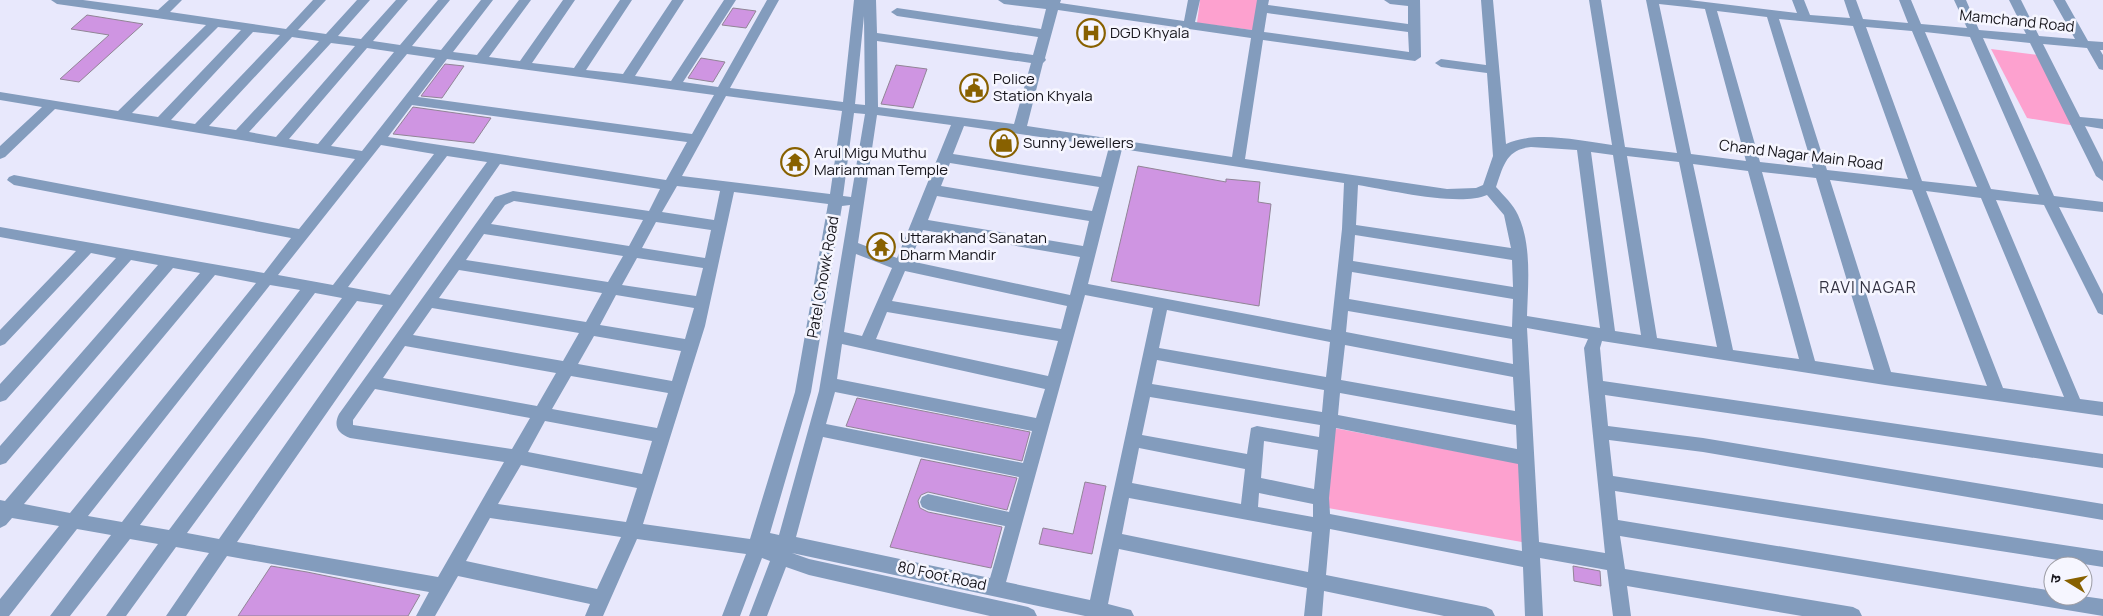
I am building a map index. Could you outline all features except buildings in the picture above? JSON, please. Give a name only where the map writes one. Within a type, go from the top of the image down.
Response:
[{"type":"street","points":[[57,0],[120,4],[160,16],[523,66],[1019,129],[1116,146],[1462,195],[1478,194],[1488,188],[1500,156],[1487,0]]},
{"type":"street","points":[[160,16],[176,0]]},
{"type":"street","points":[[199,128],[320,0]]},
{"type":"street","points":[[239,135],[364,0]]},
{"type":"street","points":[[280,142],[402,0]]},
{"type":"street","points":[[320,149],[444,0]]},
{"type":"street","points":[[0,613],[378,140],[487,0]]},
{"type":"street","points":[[480,60],[525,0]]},
{"type":"street","points":[[523,66],[569,0]]},
{"type":"street","points":[[577,73],[626,0]]},
{"type":"street","points":[[627,78],[678,0]]},
{"type":"street","points":[[675,84],[730,0]]},
{"type":"street","points":[[425,616],[567,370],[773,0]]},
{"type":"street","name":"Patel Chowk Road","points":[[731,616],[758,544],[803,392],[837,200],[860,0]]},
{"type":"street","name":"Patel Chowk Road","points":[[758,616],[783,551],[828,384],[872,109],[870,0]]},
{"type":"street","points":[[1004,0],[1054,3],[1415,57],[1414,1],[1390,0]]},
{"type":"street","points":[[1189,24],[1194,0]]},
{"type":"street","points":[[1595,0],[1650,343]]},
{"type":"street","points":[[1652,0],[1683,158],[1726,355]]},
{"type":"street","name":"Mamchand Road","points":[[1659,0],[1710,6],[1743,5],[1772,14],[1805,18],[2093,45]]},
{"type":"street","points":[[1798,0],[1805,18]]},
{"type":"street","points":[[1850,0],[1917,186],[1998,394]]},
{"type":"street","points":[[1905,0],[2075,405]]},
{"type":"street","points":[[1960,0],[2049,201],[2103,309]]},
{"type":"street","points":[[2014,0],[2077,121],[2103,176]]},
{"type":"street","points":[[2060,0],[2093,45],[2103,66]]},
{"type":"street","points":[[1019,129],[1040,60],[1054,3]]},
{"type":"street","points":[[1238,163],[1262,4],[1415,29]]},
{"type":"street","points":[[1710,6],[1752,166],[1809,367]]},
{"type":"street","points":[[897,12],[1047,34]]},
{"type":"street","points":[[1772,14],[1885,379]]},
{"type":"street","points":[[122,116],[214,23]]},
{"type":"street","points":[[161,122],[250,28]]},
{"type":"street","points":[[871,36],[1040,60]]},
{"type":"street","points":[[1441,63],[1493,70]]},
{"type":"street","points":[[3,99],[53,104],[365,156]]},
{"type":"street","points":[[409,100],[696,139]]},
{"type":"street","points":[[0,154],[53,104]]},
{"type":"street","points":[[2077,121],[2103,124]]},
{"type":"street","points":[[866,343],[918,224],[959,122]]},
{"type":"street","points":[[378,140],[496,159],[672,183],[856,201]]},
{"type":"street","name":"Chand Nagar Main Road","points":[[1500,156],[1508,147],[1528,142],[1583,146],[2103,208]]},
{"type":"street","points":[[996,587],[1054,384],[1116,146]]},
{"type":"street","points":[[1583,146],[1603,334],[1592,348],[1610,526],[1622,616]]},
{"type":"street","points":[[336,292],[444,150]]},
{"type":"street","points":[[945,158],[1107,183]]},
{"type":"street","points":[[175,616],[496,159]]},
{"type":"street","points":[[14,180],[302,235]]},
{"type":"street","points":[[1313,616],[1321,523],[1321,498],[1349,229],[1351,180]]},
{"type":"street","points":[[594,616],[632,531],[691,346],[728,187]]},
{"type":"street","points":[[1488,188],[1510,214],[1518,254],[1523,419],[1534,616]]},
{"type":"street","points":[[932,190],[1098,217]]},
{"type":"street","points":[[647,482],[350,431],[344,428],[345,419],[500,202],[513,196],[654,215],[719,226]]},
{"type":"street","points":[[918,224],[1089,253]]},
{"type":"street","points":[[481,228],[711,264]]},
{"type":"street","points":[[1349,229],[1518,254]]},
{"type":"street","points":[[0,232],[394,302]]},
{"type":"street","points":[[849,246],[901,264],[1078,295],[1161,304],[1521,372]]},
{"type":"street","points":[[0,340],[87,248]]},
{"type":"street","points":[[0,396],[127,255]]},
{"type":"street","points":[[0,458],[169,262]]},
{"type":"street","points":[[456,264],[702,303]]},
{"type":"street","points":[[1345,265],[1520,294]]},
{"type":"street","points":[[3,513],[210,270]]},
{"type":"street","points":[[59,616],[310,287]]},
{"type":"street","points":[[115,616],[353,295]]},
{"type":"street","points":[[429,302],[691,346]]},
{"type":"street","points":[[1097,613],[1161,304]]},
{"type":"street","points":[[1341,304],[1519,327],[1603,334],[1885,379],[2103,409]]},
{"type":"street","points":[[883,305],[1067,336]]},
{"type":"street","points":[[835,336],[1054,384]]},
{"type":"street","points":[[401,339],[567,370],[677,388]]},
{"type":"street","points":[[1151,353],[1523,419]]},
{"type":"street","points":[[371,382],[662,436]]},
{"type":"street","points":[[828,384],[1042,426]]},
{"type":"street","points":[[1596,387],[2103,460]]},
{"type":"street","points":[[1143,389],[1330,420],[1525,458]]},
{"type":"street","points":[[1249,513],[1260,408]]},
{"type":"street","points":[[816,429],[1029,472]]},
{"type":"street","points":[[1601,432],[1703,445],[2103,512]]},
{"type":"street","points":[[1257,433],[1327,445]]},
{"type":"street","points":[[1133,440],[1254,463]]},
{"type":"street","points":[[1606,482],[2103,559]]},
{"type":"street","points":[[1252,484],[1321,498]]},
{"type":"street","points":[[1122,489],[1249,513],[1532,555],[1853,616]]},
{"type":"street","points":[[928,502],[1015,520]]},
{"type":"street","name":"80 Foot Road","points":[[485,510],[632,531],[758,544],[783,551],[810,567],[965,609],[1028,616]]},
{"type":"street","points":[[3,513],[126,530],[442,586]]},
{"type":"street","points":[[1610,526],[2103,608]]},
{"type":"street","points":[[1112,540],[1486,616]]},
{"type":"street","name":"80 Foot Road","points":[[783,551],[816,549],[996,587],[1097,613],[1125,616]]},
{"type":"street","points":[[453,567],[602,598]]},
{"type":"shaded area","points":[[1200,0],[1263,0],[1260,31],[1197,23]]},
{"type":"shaded area","points":[[1991,49],[2039,55],[2076,126],[2027,118]]},
{"type":"shaded area","points":[[1334,428],[1524,464],[1527,543],[1328,508]]},
{"type":"place","name":"DGD Khyala","points":[[1091,33]]},
{"type":"place","name":"Police Station Khyala","points":[[974,88]]},
{"type":"place","name":"Sunny Jewellers","points":[[1004,143]]},
{"type":"place","name":"Arul Migu Muthu Mariamman Temple","points":[[795,162]]},
{"type":"place","name":"Uttarakhand Sanatan Dharm Mandir","points":[[881,247]]},
{"type":"district","name":"RAVI NAGAR","points":[[1868,287]]}]
